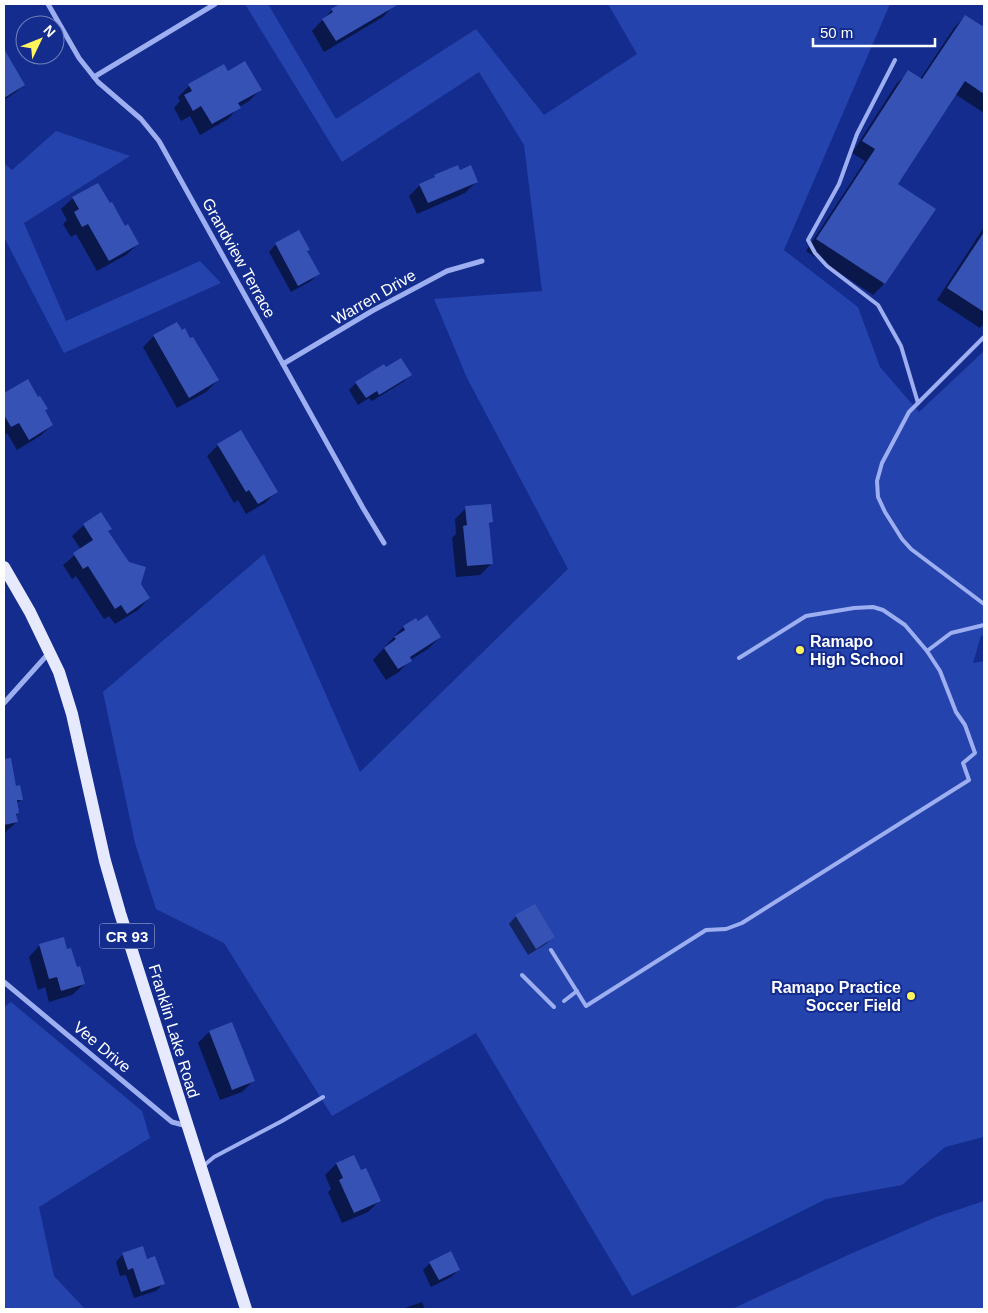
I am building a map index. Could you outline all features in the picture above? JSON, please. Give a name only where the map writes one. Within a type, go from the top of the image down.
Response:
[{"type":"main road","name":"Franklin Lake Road","points":[[4,567],[50,652],[72,714],[92,809],[117,904],[246,1309]]},
{"type":"street","name":"Grandview Terrace","points":[[48,4],[79,58],[94,77],[141,119],[159,141],[362,508],[384,543]]},
{"type":"street","points":[[94,77],[215,4]]},
{"type":"street","name":"Warren Drive","points":[[283,364],[372,311],[446,271],[482,261]]},
{"type":"street","points":[[4,703],[50,652]]},
{"type":"street","name":"Vee Drive","points":[[4,982],[6,988],[172,1122],[187,1126]]},
{"type":"lane","points":[[895,60],[857,134],[839,184],[808,240],[815,253],[827,266],[878,305],[901,346],[918,403]]},
{"type":"lane","points":[[984,337],[909,412],[882,463],[876,481],[878,497],[885,512],[911,550],[984,604]]},
{"type":"lane","points":[[550,950],[586,1006],[706,930],[726,929],[742,923],[969,780],[963,762],[975,753],[965,725],[956,712],[940,671],[927,651],[905,625],[883,610],[854,608],[806,616],[739,658]]},
{"type":"lane","points":[[927,651],[951,633],[984,625]]},
{"type":"lane","points":[[522,975],[554,1007]]},
{"type":"lane","points":[[564,1001],[577,991]]},
{"type":"lane","points":[[200,1168],[214,1157],[323,1097]]},
{"type":"shaded area","points":[[245,4],[268,4],[336,119],[476,29],[544,115],[637,54],[608,4],[890,4],[784,250],[858,307],[880,367],[919,412],[984,351],[984,635],[981,636],[973,663],[984,661],[984,1137],[945,1147],[902,1185],[826,1199],[632,1296],[476,1033],[332,1116],[224,943],[156,909],[135,843],[103,692],[264,554],[360,772],[568,569],[467,378],[434,299],[542,291],[524,145],[479,72],[342,162]]},
{"type":"shaded area","points":[[56,131],[130,156],[24,223],[66,321],[200,261],[221,283],[64,353],[4,237],[4,163],[12,170]]},
{"type":"shaded area","points":[[11,1002],[142,1111],[150,1138],[39,1207],[54,1276],[85,1309],[4,1309],[4,1007]]},
{"type":"shaded area","points":[[984,1201],[984,1309],[732,1309],[848,1255],[936,1217]]},
{"type":"building","points":[[340,4],[399,4],[336,41],[322,19],[333,12],[331,9]]},
{"type":"building","points":[[965,15],[984,27],[984,94],[965,81],[898,184],[936,209],[885,284],[816,239],[875,149],[862,141],[908,70],[922,79]]},
{"type":"building","points":[[4,49],[25,85],[4,98]]},
{"type":"building","points":[[245,61],[262,90],[238,103],[241,108],[212,124],[201,106],[193,111],[184,95],[192,91],[188,84],[224,64],[228,71]]},
{"type":"building","points":[[458,165],[460,170],[471,165],[478,182],[428,203],[419,184],[435,177],[434,175]]},
{"type":"building","points":[[98,183],[110,203],[112,202],[125,226],[128,224],[139,244],[109,261],[88,224],[82,227],[74,212],[79,209],[72,197]]},
{"type":"building","points":[[299,230],[310,250],[307,251],[320,274],[298,286],[275,243]]},
{"type":"building","points":[[984,232],[984,312],[947,288]]},
{"type":"building","points":[[177,322],[182,330],[185,328],[190,338],[193,337],[219,380],[189,398],[153,335]]},
{"type":"building","points":[[401,358],[412,375],[379,395],[377,391],[366,398],[355,382],[384,364],[386,367]]},
{"type":"building","points":[[28,379],[38,397],[40,396],[48,409],[45,410],[53,425],[29,440],[19,423],[11,427],[4,415],[4,393]]},
{"type":"building","points":[[241,430],[278,492],[258,504],[249,490],[246,492],[217,444]]},
{"type":"building","points":[[491,504],[493,522],[489,523],[493,564],[467,566],[463,526],[467,525],[465,506]]},
{"type":"building","points":[[101,512],[112,529],[108,531],[129,562],[146,567],[141,584],[150,598],[127,614],[121,605],[115,609],[88,566],[83,569],[73,553],[93,540],[83,524]]},
{"type":"building","points":[[427,615],[441,637],[410,657],[412,661],[398,669],[384,648],[396,639],[394,637],[405,630],[403,626],[416,618],[418,621]]},
{"type":"building","points":[[11,758],[16,786],[20,785],[23,800],[17,800],[19,813],[16,814],[18,822],[4,825],[4,759]]},
{"type":"building","points":[[535,904],[555,937],[536,949],[515,915]]},
{"type":"building","points":[[64,937],[67,949],[71,948],[77,967],[80,966],[85,984],[61,991],[57,977],[49,979],[39,944]]},
{"type":"building","points":[[232,1022],[255,1081],[232,1090],[209,1031]]},
{"type":"building","points":[[354,1155],[361,1170],[366,1168],[381,1201],[354,1213],[339,1180],[343,1178],[336,1163]]},
{"type":"building","points":[[143,1246],[147,1259],[155,1256],[165,1284],[141,1292],[133,1268],[128,1270],[122,1253]]},
{"type":"building","points":[[451,1251],[460,1270],[439,1280],[429,1262]]},
{"type":"place","name":"Ramapo High School","points":[[800,650]]},
{"type":"place","name":"Ramapo Practice Soccer Field","points":[[911,996]]}]
